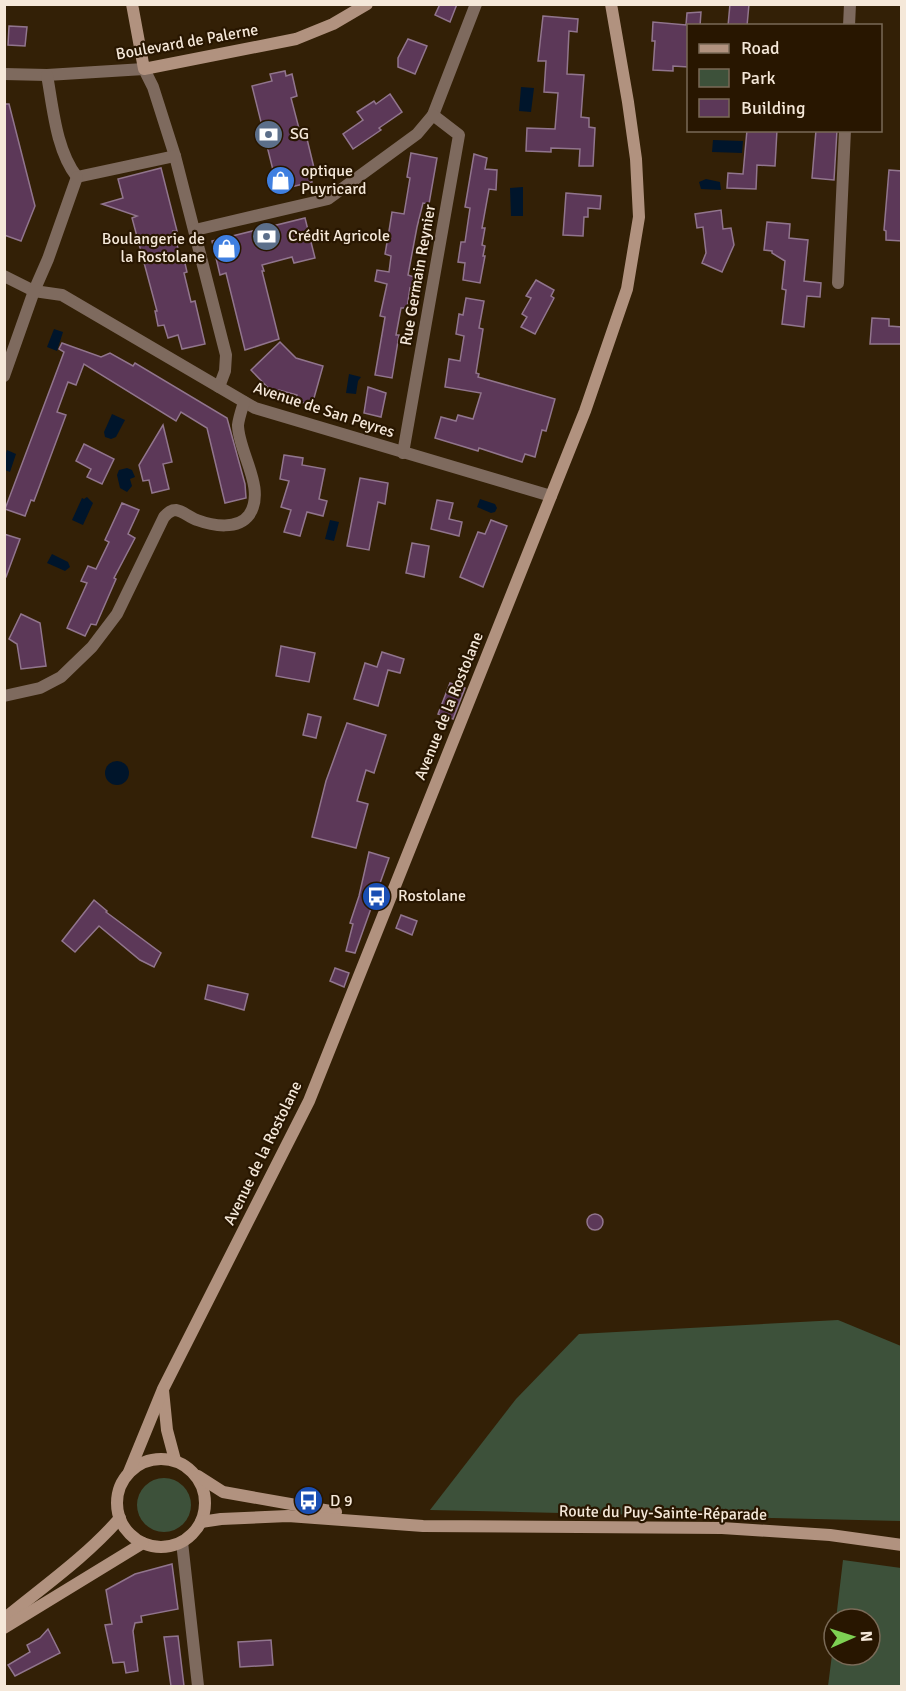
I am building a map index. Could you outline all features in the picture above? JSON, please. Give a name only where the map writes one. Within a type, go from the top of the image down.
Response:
[{"type":"street","points":[[132,4],[144,69],[153,87],[175,156],[226,355],[225,371],[219,387]]},
{"type":"street","name":"Boulevard de Palerne","points":[[4,74],[47,75],[144,69],[296,39],[333,24],[368,4]]},
{"type":"street","points":[[195,230],[328,199],[417,134],[433,115],[476,4]]},
{"type":"street","name":"Avenue de la Rostolane","points":[[129,1472],[163,1389],[309,1101],[585,411],[627,289],[639,217],[636,159],[611,4]]},
{"type":"street","points":[[849,24],[850,4]]},
{"type":"street","points":[[47,75],[60,140],[70,168],[77,177]]},
{"type":"street","name":"Rue Germain Reynier","points":[[403,453],[459,135],[433,115]]},
{"type":"street","points":[[838,283],[844,132]]},
{"type":"street","points":[[77,177],[175,156]]},
{"type":"street","points":[[4,376],[77,177]]},
{"type":"street","name":"Avenue de San Peyres","points":[[4,276],[34,291],[62,295],[255,408],[551,496]]},
{"type":"street","points":[[4,696],[40,688],[61,677],[92,647],[117,614],[164,517],[170,511],[178,510],[195,520],[216,524],[227,525],[244,521],[253,508],[255,495],[238,426],[244,402]]},
{"type":"street","points":[[163,1389],[167,1430],[175,1460]]},
{"type":"street","points":[[163,1458],[175,1460],[194,1473],[201,1484],[205,1497],[205,1510],[201,1522],[182,1542],[156,1547],[144,1544],[134,1537],[120,1518],[117,1506],[122,1482],[139,1464],[163,1458]]},
{"type":"street","name":"Route du Puy-Sainte-Réparade","points":[[194,1473],[223,1492],[287,1505],[423,1526]]},
{"type":"street","name":"Route du Puy-Sainte-Réparade","points":[[201,1522],[288,1516],[423,1526],[722,1528],[830,1535],[902,1545]]},
{"type":"street","points":[[4,1619],[62,1574],[102,1538],[120,1518]]},
{"type":"street","points":[[182,1542],[198,1686]]},
{"type":"street","points":[[4,1628],[144,1544]]},
{"type":"green space","points":[[838,1320],[901,1346],[901,1521],[430,1510],[516,1399],[579,1334]]},
{"type":"green space","points":[[159,1478],[169,1478],[179,1482],[187,1490],[191,1505],[187,1520],[179,1528],[169,1532],[159,1532],[149,1528],[141,1520],[137,1510],[137,1500],[141,1490],[149,1482]]},
{"type":"green space","points":[[843,1560],[901,1568],[901,1686],[828,1686],[830,1667],[882,1667],[882,1607],[837,1607]]},
{"type":"water","points":[[521,87],[534,88],[531,112],[519,111]]},
{"type":"water","points":[[713,140],[743,141],[742,153],[712,152]]},
{"type":"water","points":[[706,179],[720,182],[721,190],[701,189],[699,182]]},
{"type":"water","points":[[523,187],[523,216],[511,216],[510,188]]},
{"type":"water","points":[[54,329],[63,332],[57,351],[47,347]]},
{"type":"water","points":[[349,374],[361,377],[356,394],[346,393]]},
{"type":"water","points":[[112,414],[125,420],[116,437],[111,439],[105,437],[104,432]]},
{"type":"water","points":[[7,450],[16,454],[10,472],[5,470]]},
{"type":"water","points":[[127,468],[132,470],[135,477],[130,479],[132,486],[127,492],[120,488],[117,475],[119,470]]},
{"type":"water","points":[[87,497],[93,503],[83,525],[72,520],[82,498]]},
{"type":"water","points":[[480,499],[495,504],[497,508],[495,512],[491,513],[477,507]]},
{"type":"water","points":[[330,520],[339,522],[334,541],[325,539]]},
{"type":"water","points":[[52,554],[68,562],[70,567],[65,571],[47,563]]},
{"type":"water","points":[[117,761],[126,764],[129,773],[126,782],[117,785],[108,782],[105,773],[108,764]]},
{"type":"building","points":[[440,4],[457,4],[450,22],[435,15]]},
{"type":"building","points":[[730,4],[749,4],[747,24],[728,24]]},
{"type":"building","points":[[701,12],[700,24],[687,24],[687,67],[673,66],[673,71],[653,70],[655,41],[652,41],[653,22],[686,25],[687,13]]},
{"type":"building","points":[[543,16],[578,19],[577,32],[569,31],[567,74],[584,75],[581,117],[589,118],[589,127],[595,128],[593,166],[579,166],[580,149],[551,148],[551,152],[526,151],[527,128],[555,129],[558,93],[544,92],[546,61],[538,61]]},
{"type":"building","points":[[9,26],[27,27],[25,46],[8,45]]},
{"type":"building","points":[[408,39],[427,46],[415,74],[398,67],[398,58]]},
{"type":"building","points":[[285,71],[286,76],[292,74],[297,96],[291,98],[302,140],[307,139],[316,176],[311,179],[312,182],[278,190],[252,86],[272,81],[270,74]]},
{"type":"building","points":[[390,94],[402,112],[353,149],[343,134],[363,120],[357,112],[374,101],[376,104]]},
{"type":"building","points":[[4,104],[9,104],[35,206],[21,241],[4,235]]},
{"type":"building","points":[[747,132],[777,132],[775,166],[757,165],[756,189],[727,188],[728,173],[743,174]]},
{"type":"building","points":[[816,132],[837,132],[834,180],[812,178]]},
{"type":"building","points":[[411,153],[437,158],[429,204],[423,203],[417,227],[408,275],[414,277],[407,308],[401,308],[392,378],[375,375],[385,317],[380,316],[387,284],[375,281],[377,270],[389,272],[391,256],[385,254],[392,212],[404,214],[410,178],[407,177]]},
{"type":"building","points":[[474,154],[487,158],[485,169],[497,170],[496,190],[489,189],[482,228],[485,228],[482,245],[485,246],[483,256],[485,256],[480,283],[463,280],[465,263],[458,262],[461,242],[465,242],[470,208],[465,207]]},
{"type":"building","points":[[161,168],[177,231],[173,231],[181,259],[184,259],[187,272],[184,273],[191,302],[195,301],[205,344],[182,349],[178,335],[168,338],[164,325],[158,326],[155,311],[157,311],[132,218],[137,216],[102,204],[123,198],[118,179]]},
{"type":"building","points":[[889,170],[902,171],[902,241],[886,240],[884,230]]},
{"type":"building","points":[[566,193],[601,196],[600,209],[588,208],[588,217],[584,217],[583,236],[563,235]]},
{"type":"building","points":[[721,210],[723,229],[731,228],[734,245],[722,272],[702,263],[706,253],[703,227],[697,228],[695,214]]},
{"type":"building","points":[[305,218],[315,258],[294,263],[292,257],[262,265],[279,339],[245,350],[226,273],[220,275],[212,241]]},
{"type":"building","points":[[767,222],[790,224],[789,238],[808,240],[804,281],[821,283],[820,297],[807,296],[804,327],[782,324],[786,290],[782,289],[785,261],[772,251],[764,250]]},
{"type":"building","points":[[536,280],[554,290],[551,296],[554,298],[535,334],[521,327],[527,317],[522,314],[531,298],[526,296]]},
{"type":"building","points":[[466,298],[484,301],[479,328],[483,329],[476,373],[479,374],[478,377],[555,399],[546,431],[542,430],[535,457],[525,454],[522,462],[479,448],[478,451],[435,438],[441,417],[456,421],[458,415],[473,419],[481,393],[445,387],[449,359],[460,361],[464,336],[456,334],[459,314],[463,315]]},
{"type":"building","points":[[872,318],[889,319],[889,326],[902,327],[902,344],[870,344]]},
{"type":"building","points":[[280,342],[296,358],[323,366],[312,405],[296,401],[297,395],[279,390],[274,394],[251,370]]},
{"type":"building","points":[[62,343],[101,357],[110,353],[133,366],[135,363],[227,418],[245,484],[246,498],[225,503],[207,428],[181,412],[176,421],[84,364],[76,385],[68,382],[57,412],[66,415],[34,501],[31,500],[25,516],[5,509],[64,352],[59,349]]},
{"type":"building","points":[[368,387],[386,393],[381,417],[364,413]]},
{"type":"building","points":[[163,425],[172,462],[163,464],[169,489],[152,493],[149,480],[143,481],[139,465]]},
{"type":"building","points":[[84,444],[114,459],[102,484],[87,477],[91,469],[76,461]]},
{"type":"building","points":[[284,455],[303,458],[302,465],[325,469],[319,499],[327,501],[323,516],[307,512],[300,536],[284,532],[291,510],[281,507],[289,481],[280,479]]},
{"type":"building","points":[[360,478],[388,483],[385,504],[378,502],[369,550],[347,546]]},
{"type":"building","points":[[437,500],[453,503],[449,519],[462,522],[459,536],[431,529]]},
{"type":"building","points":[[122,503],[139,510],[128,534],[135,538],[114,578],[116,579],[96,625],[91,624],[85,636],[67,628],[87,583],[81,581],[88,566],[96,569],[109,542],[105,540]]},
{"type":"building","points":[[491,520],[507,526],[483,587],[460,577],[478,532],[485,534]]},
{"type":"building","points":[[4,534],[20,539],[6,577],[4,577]]},
{"type":"building","points":[[412,543],[429,546],[424,577],[406,573]]},
{"type":"building","points":[[21,614],[40,623],[46,666],[21,669],[17,644],[9,639]]},
{"type":"building","points":[[281,646],[315,653],[309,682],[276,676]]},
{"type":"building","points":[[382,652],[404,659],[400,673],[388,670],[378,706],[354,699],[365,663],[377,667]]},
{"type":"building","points":[[450,683],[465,688],[453,719],[438,714]]},
{"type":"building","points":[[308,714],[321,717],[316,738],[303,735]]},
{"type":"building","points":[[347,723],[386,735],[374,773],[366,770],[357,801],[368,804],[356,848],[312,837],[326,781]]},
{"type":"building","points":[[369,852],[389,858],[355,953],[346,951],[353,924],[350,923]]},
{"type":"building","points":[[94,900],[106,912],[161,953],[154,967],[140,960],[99,926],[75,952],[62,941]]},
{"type":"building","points":[[401,915],[417,921],[412,935],[396,928]]},
{"type":"building","points":[[335,968],[349,973],[344,987],[330,981]]},
{"type":"building","points":[[208,985],[248,994],[244,1010],[205,999]]},
{"type":"building","points":[[595,1214],[601,1216],[603,1222],[601,1228],[595,1230],[589,1228],[587,1222],[589,1216]]},
{"type":"building","points":[[172,1564],[178,1609],[141,1616],[142,1622],[135,1623],[133,1631],[138,1671],[126,1673],[124,1662],[113,1663],[105,1625],[112,1624],[106,1590],[135,1574]]},
{"type":"building","points":[[48,1629],[60,1653],[15,1676],[8,1665],[30,1652],[27,1645],[40,1638]]},
{"type":"building","points":[[178,1636],[184,1686],[171,1686],[164,1637]]},
{"type":"building","points":[[271,1640],[273,1665],[240,1667],[238,1642]]},
{"type":"place","name":"SG","points":[[269,134]]},
{"type":"place","name":"optique Puyricard","points":[[280,180]]},
{"type":"place","name":"Crédit Agricole","points":[[267,236]]},
{"type":"place","name":"Boulangerie de la Rostolane","points":[[226,248]]},
{"type":"place","name":"Rostolane","points":[[377,896]]},
{"type":"place","name":"D 9","points":[[309,1501]]}]
